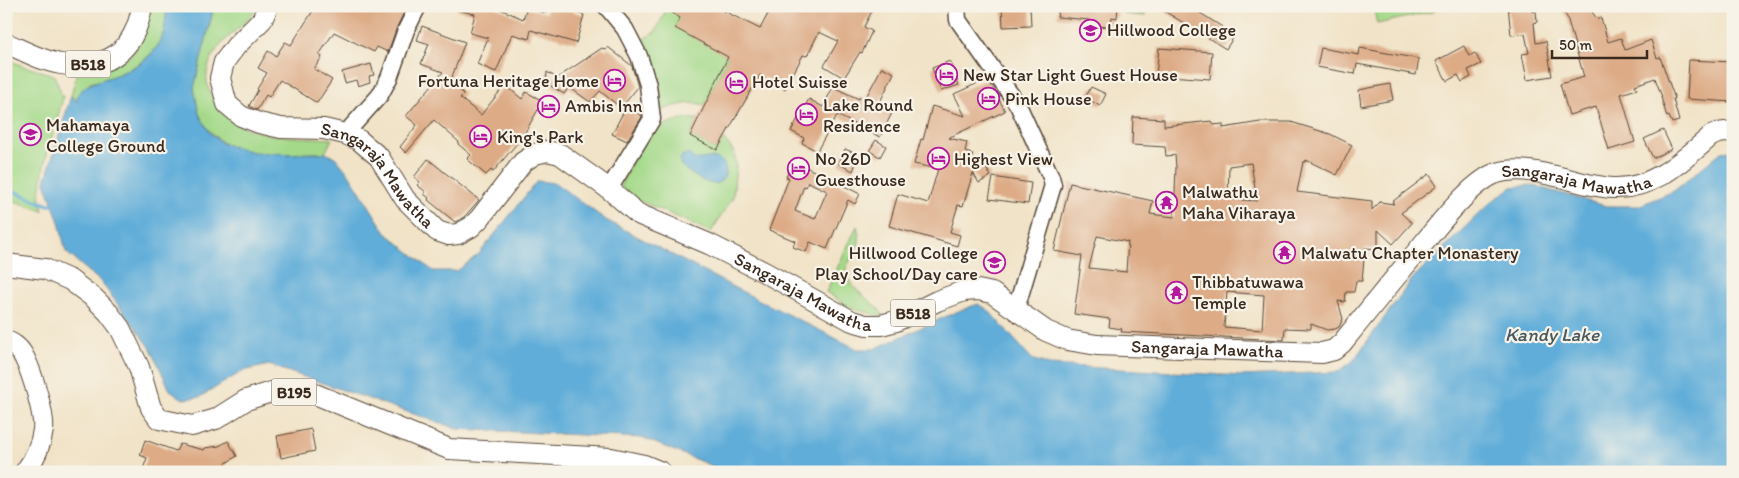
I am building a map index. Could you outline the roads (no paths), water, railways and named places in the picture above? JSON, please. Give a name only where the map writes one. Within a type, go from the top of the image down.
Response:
[{"type":"main road","name":"B518","points":[[6,43],[60,64],[76,65],[103,62],[119,54],[130,39],[136,28],[142,6]]},
{"type":"main road","name":"Sangaraja Mawatha","points":[[268,6],[262,20],[236,46],[224,62],[220,78],[227,104],[241,116],[259,123],[281,128],[324,129],[345,134],[359,140],[373,150],[404,198],[437,231],[448,235],[458,234],[471,228],[523,162],[535,154],[547,151],[560,154],[609,189],[638,214],[742,260],[852,321],[866,325],[881,325],[896,321],[936,301],[964,291],[978,290],[992,293],[1046,331],[1067,340],[1097,345],[1322,353],[1334,350],[1342,344],[1445,217],[1478,184],[1492,175],[1509,170],[1529,170],[1601,186],[1615,188],[1629,186],[1656,179],[1675,167],[1711,136],[1718,132],[1733,131]]},
{"type":"main road","name":"B195","points":[[6,264],[45,269],[70,280],[94,298],[108,312],[124,336],[139,367],[151,408],[159,419],[192,426],[216,419],[246,400],[271,392],[289,391],[315,394],[449,449],[611,458],[644,465],[661,472]]},
{"type":"main road","points":[[6,340],[15,344],[25,357],[42,412],[43,428],[39,443],[32,462],[25,472]]},
{"type":"street","points":[[345,134],[380,95],[389,78],[406,30],[418,6]]},
{"type":"street","points":[[606,6],[625,29],[639,56],[648,85],[652,118],[609,189]]},
{"type":"street","points":[[957,6],[958,20],[1018,105],[1053,185],[1016,309]]},
{"type":"water","name":"Kandy Lake","points":[[167,6],[214,6],[194,88],[199,114],[210,133],[222,143],[253,152],[325,153],[335,157],[349,174],[386,233],[433,271],[457,271],[479,254],[537,181],[555,183],[606,220],[735,288],[857,349],[874,349],[978,304],[987,309],[1032,359],[1049,365],[1242,376],[1338,372],[1353,361],[1413,278],[1491,202],[1512,187],[1531,185],[1606,206],[1638,206],[1674,191],[1721,152],[1733,151],[1733,472],[727,472],[643,438],[458,429],[269,365],[243,371],[200,397],[183,399],[170,390],[150,347],[101,282],[66,252],[59,222],[45,182],[71,96],[77,101],[78,94],[87,86],[127,70],[149,57],[163,36]]},
{"type":"water","points":[[689,154],[694,159],[712,158],[722,161],[726,171],[723,179],[713,184],[702,181],[692,174],[680,164],[680,159],[683,155]]},
{"type":"waterway","points":[[6,188],[45,204],[53,205]]},
{"type":"place","name":"Hillwood College","points":[[1091,30]]},
{"type":"place","name":"New Star Light Guest House","points":[[947,75]]},
{"type":"place","name":"Fortuna Heritage Home","points":[[615,81]]},
{"type":"place","name":"Hotel Suisse","points":[[736,82]]},
{"type":"place","name":"Pink House","points":[[989,99]]},
{"type":"place","name":"Ambis Inn","points":[[549,106]]},
{"type":"place","name":"Lake Round Residence","points":[[807,115]]},
{"type":"place","name":"Mahamaya College Ground","points":[[30,135]]},
{"type":"place","name":"King's Park","points":[[481,137]]},
{"type":"place","name":"Highest View","points":[[938,159]]},
{"type":"place","name":"No 26D Guesthouse","points":[[799,169]]},
{"type":"place","name":"Malwathu Maha Viharaya","points":[[1166,202]]},
{"type":"place","name":"Malwatu Chapter Monastery","points":[[1285,253]]},
{"type":"place","name":"Hillwood College Play School/Day care","points":[[994,263]]},
{"type":"place","name":"Thibbatuwawa Temple","points":[[1176,292]]}]
